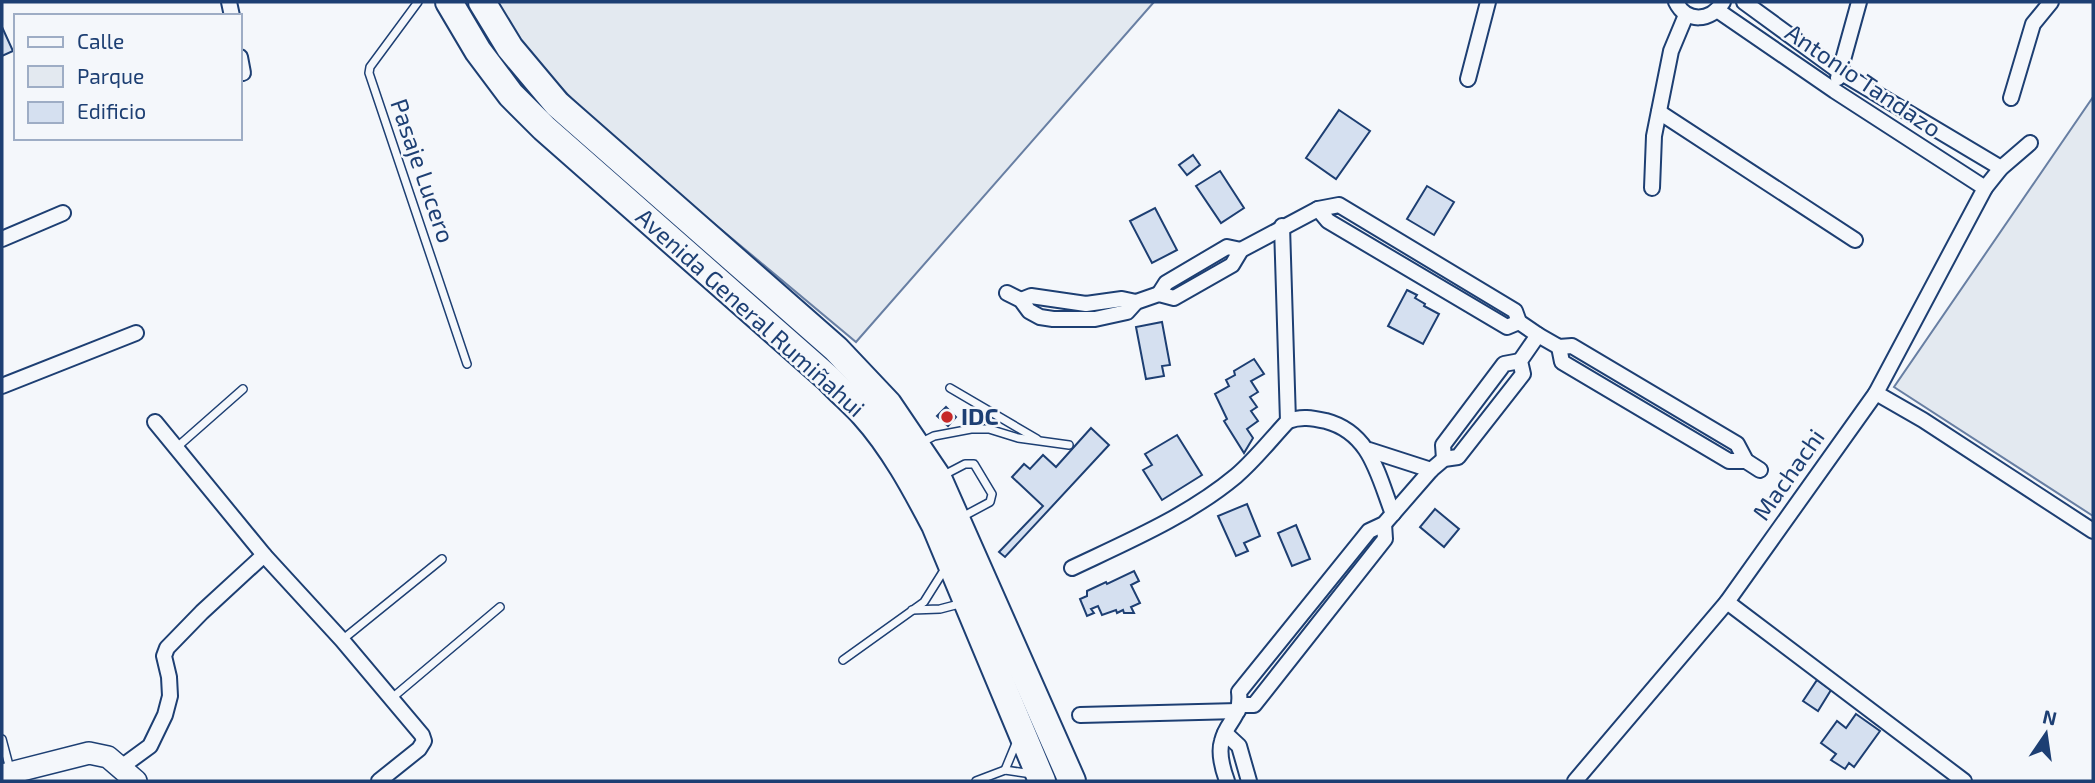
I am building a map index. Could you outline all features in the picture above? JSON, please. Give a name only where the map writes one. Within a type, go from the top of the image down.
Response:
[{"type":"highway","name":"Avenida General Rumiñahui","points":[[449,2],[478,51],[512,95],[544,128],[829,379],[882,436],[935,525],[1041,778]]},
{"type":"highway","name":"Avenida General Rumiñahui","points":[[482,2],[510,48],[557,104],[836,349],[888,404],[938,478],[1072,780]]},
{"type":"street","points":[[1468,79],[1488,2]]},
{"type":"street","points":[[1652,188],[1654,136],[1671,51],[1686,15],[1676,2]]},
{"type":"street","name":"Antonio Tandazo","points":[[1744,2],[1840,72],[2001,168]]},
{"type":"street","points":[[1835,92],[1859,2]]},
{"type":"street","points":[[2011,98],[2033,24],[2052,2]]},
{"type":"street","name":"Antonio Tandazo","points":[[1686,15],[1703,18],[1711,15],[1720,6],[1835,92],[1985,188]]},
{"type":"street","points":[[242,68],[243,73]]},
{"type":"street","points":[[1659,112],[1855,240]]},
{"type":"street","points":[[1946,163],[1958,141]]},
{"type":"street","name":"Machachi","points":[[1583,778],[1727,602],[1876,393],[1985,188],[2001,168],[2030,143]]},
{"type":"street","points":[[1007,293],[1021,300],[1031,296],[1086,304],[1122,299],[1136,302],[1158,294],[1174,298],[1232,265],[1241,250],[1318,209],[1328,221],[1507,327],[1519,322],[1559,347],[1562,362],[1730,461],[1746,461],[1760,470]]},
{"type":"street","points":[[2,239],[64,213]]},
{"type":"street","points":[[1282,226],[1288,421]]},
{"type":"street","points":[[2,386],[136,333]]},
{"type":"street","points":[[1227,781],[1221,748],[1225,733],[1239,708],[1239,692],[1369,531],[1388,519],[1431,470],[1444,460],[1443,445],[1504,364],[1520,361],[1538,335]]},
{"type":"street","points":[[1876,393],[1923,420],[2093,531]]},
{"type":"street","points":[[1072,568],[1145,534],[1193,506],[1237,475],[1288,421],[1298,417],[1336,424],[1356,437],[1369,450],[1431,470]]},
{"type":"street","points":[[155,422],[264,555],[418,729],[424,739],[423,745],[379,781]]},
{"type":"street","points":[[1369,450],[1388,519]]},
{"type":"street","points":[[6,773],[89,753],[108,757],[128,775],[150,746],[165,715],[170,696],[164,656],[167,648],[264,555]]},
{"type":"street","points":[[1727,602],[1964,781]]},
{"type":"street","points":[[1080,715],[1239,708]]},
{"type":"street","points":[[1225,733],[1239,746],[1249,781]]},
{"type":"lane","name":"Pasaje Lucero","points":[[418,2],[370,67],[369,73],[467,364]]},
{"type":"lane","points":[[950,388],[1042,442]]},
{"type":"lane","points":[[176,448],[243,389]]},
{"type":"lane","points":[[916,444],[934,436],[971,429],[989,429],[1018,438],[1069,445]]},
{"type":"lane","points":[[938,478],[965,464],[974,464],[992,494],[990,502],[957,519]]},
{"type":"lane","points":[[342,640],[442,558]]},
{"type":"lane","points":[[843,660],[929,597],[950,560]]},
{"type":"lane","points":[[912,611],[968,603]]},
{"type":"lane","points":[[392,698],[500,607]]},
{"type":"lane","points":[[1005,770],[1021,731]]},
{"type":"lane","points":[[2,740],[6,773]]},
{"type":"lane","points":[[976,781],[1005,770],[1041,778]]},
{"type":"green space","points":[[497,2],[1154,2],[856,342],[609,134],[557,84],[534,57]]},
{"type":"green space","points":[[2093,97],[2093,516],[1894,387]]},
{"type":"building","points":[[2,27],[13,51],[2,56]]},
{"type":"building","points":[[1339,110],[1370,131],[1336,179],[1306,158]]},
{"type":"building","points":[[1193,155],[1200,165],[1187,175],[1179,165]]},
{"type":"building","points":[[1220,171],[1244,208],[1221,223],[1196,186]]},
{"type":"building","points":[[1427,186],[1454,202],[1434,235],[1407,219]]},
{"type":"building","points":[[1155,208],[1177,250],[1152,263],[1130,221]]},
{"type":"building","points":[[1407,290],[1417,295],[1415,298],[1425,304],[1424,306],[1439,314],[1423,344],[1388,326]]},
{"type":"building","points":[[1162,322],[1170,365],[1162,366],[1164,376],[1146,379],[1136,327]]},
{"type":"building","points":[[1254,359],[1264,374],[1251,381],[1258,392],[1250,397],[1257,407],[1251,411],[1258,421],[1247,429],[1253,438],[1244,453],[1224,421],[1227,419],[1215,394],[1229,386],[1226,380],[1235,375],[1234,371]]},
{"type":"building","name":"IDC","points":[[946,407],[956,417],[948,426],[937,416]]},
{"type":"building","points":[[1091,428],[1109,445],[1005,557],[999,552],[1043,506],[1012,477],[1024,464],[1030,469],[1043,455],[1056,467]]},
{"type":"building","points":[[1177,435],[1202,475],[1162,500],[1143,470],[1152,465],[1145,454]]},
{"type":"building","points":[[1247,504],[1260,536],[1244,543],[1248,551],[1236,556],[1218,516]]},
{"type":"building","points":[[1435,509],[1459,529],[1444,547],[1420,527]]},
{"type":"building","points":[[1296,525],[1310,559],[1292,566],[1278,533]]},
{"type":"building","points":[[1134,571],[1139,581],[1131,585],[1140,603],[1131,607],[1134,613],[1124,613],[1123,610],[1117,613],[1116,610],[1102,615],[1098,606],[1091,609],[1094,613],[1087,616],[1080,599],[1087,596],[1087,591]]},
{"type":"building","points":[[1817,680],[1831,690],[1818,711],[1803,701]]},
{"type":"building","points":[[1856,714],[1880,731],[1854,767],[1849,763],[1845,769],[1831,760],[1836,754],[1821,743],[1837,721],[1846,728]]},
{"type":"place","name":"IDC","points":[[947,417]]}]
